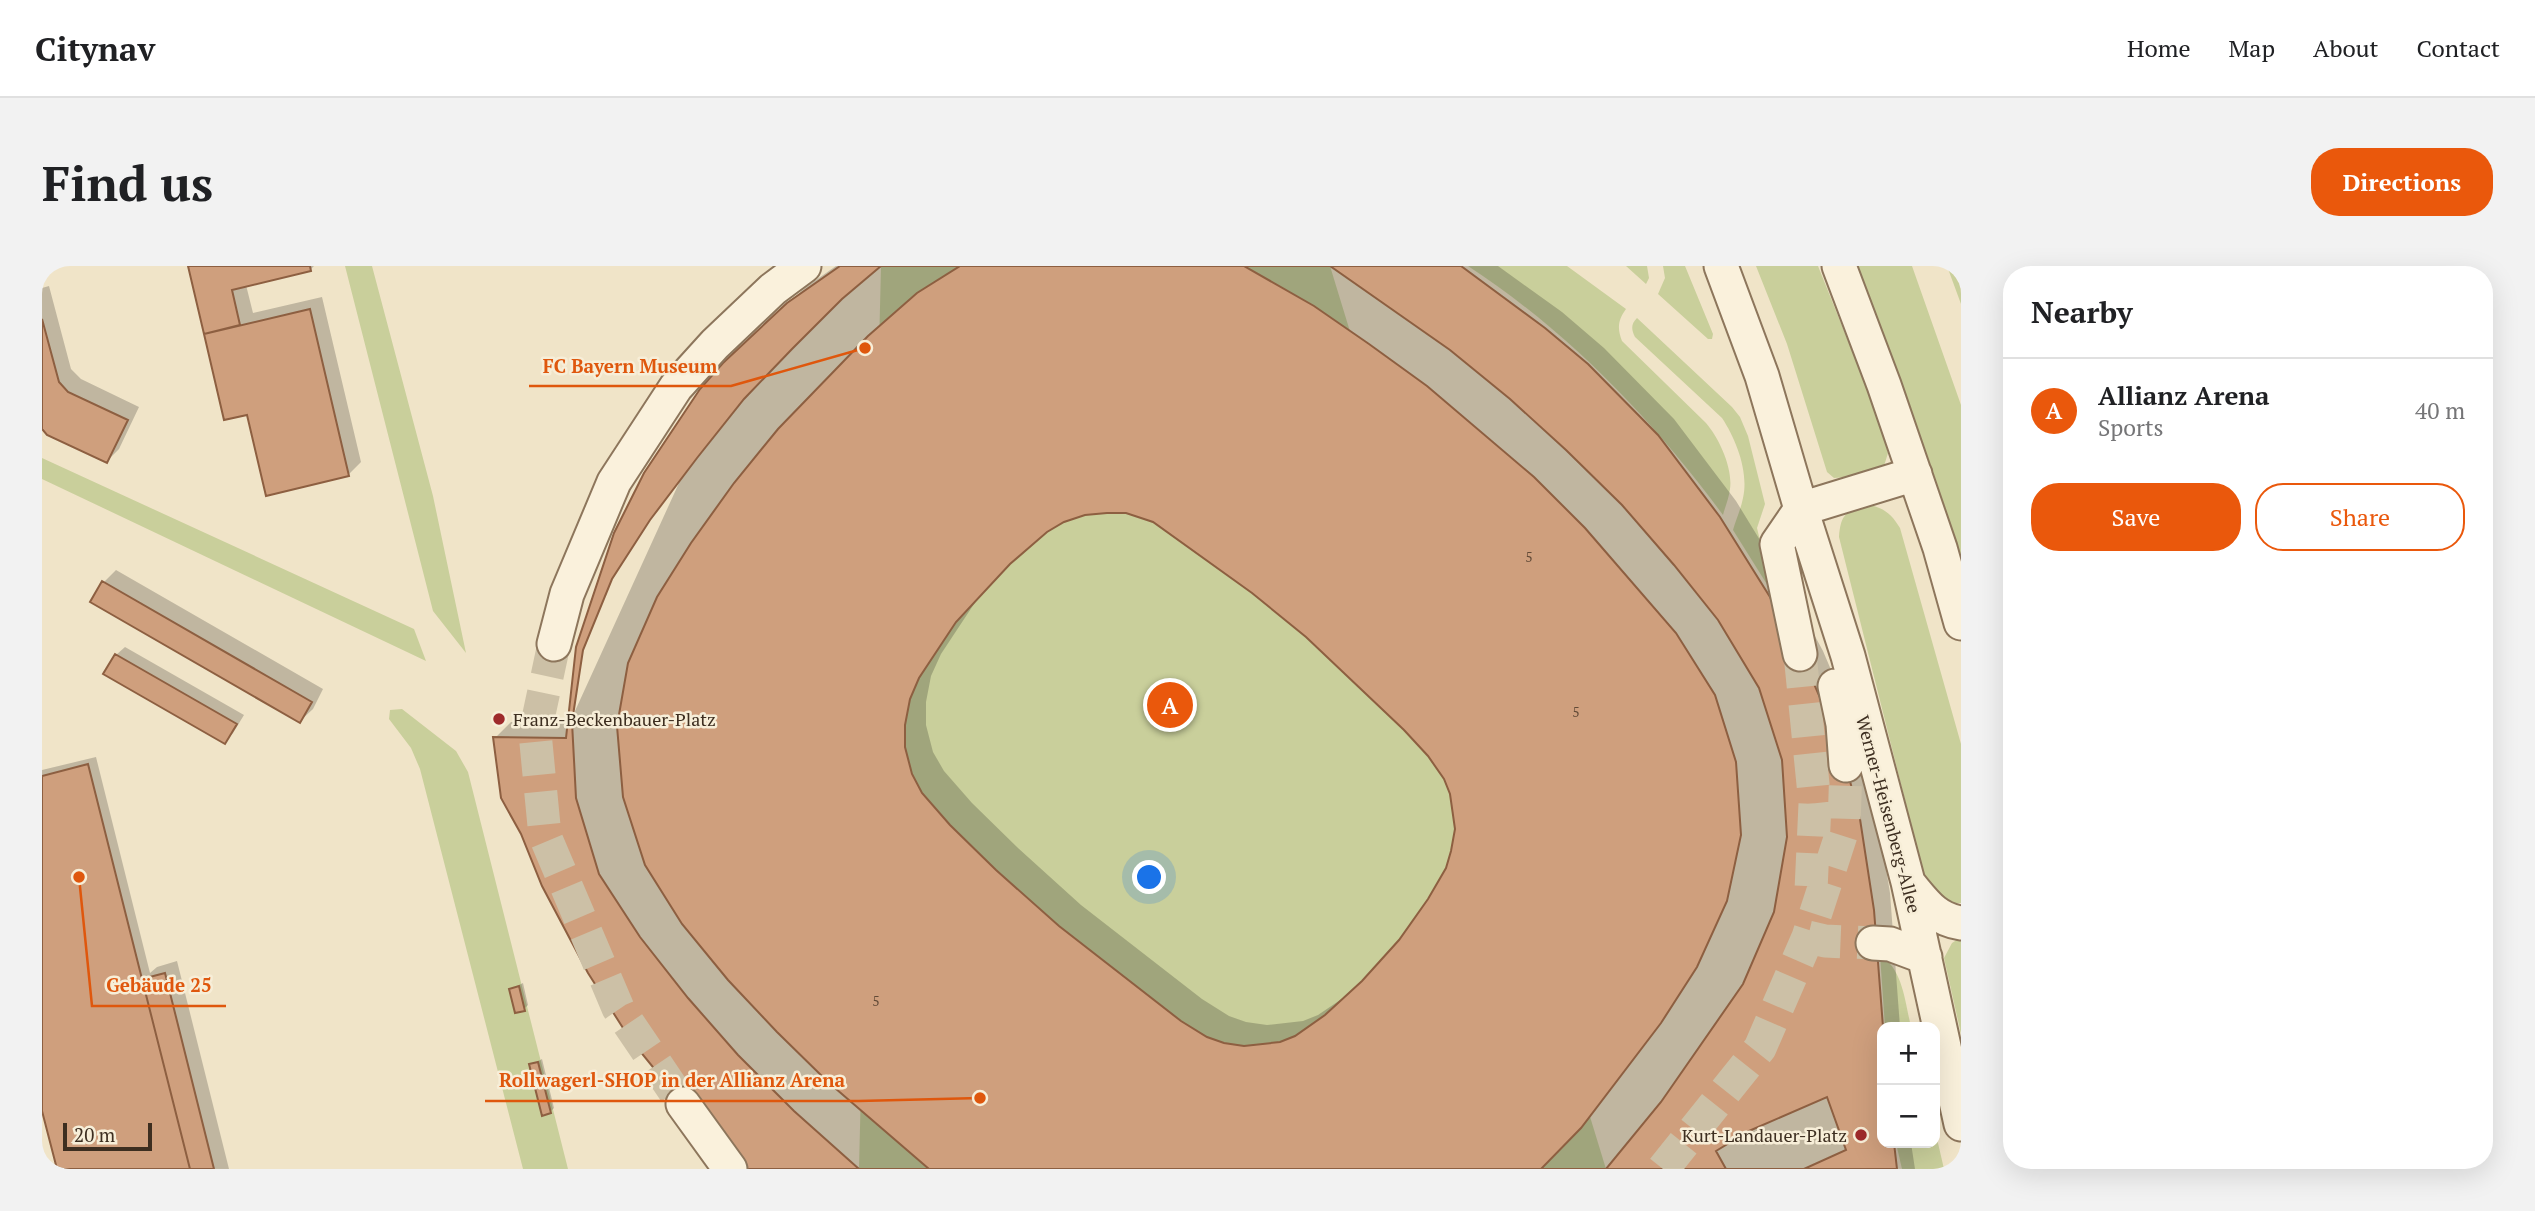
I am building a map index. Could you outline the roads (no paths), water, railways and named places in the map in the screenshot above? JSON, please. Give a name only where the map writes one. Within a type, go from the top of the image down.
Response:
[{"type":"street","points":[[554,644],[567,594],[614,482],[676,387],[715,344],[773,289],[804,266]]},
{"type":"street","name":"Werner-Heisenberg-Allee","points":[[1721,266],[1762,376],[1848,656],[1908,882],[1961,1124]]},
{"type":"street","points":[[1839,266],[1915,474],[1961,623]]},
{"type":"street","points":[[1800,654],[1777,544],[1801,509],[1915,474]]},
{"type":"street","points":[[1846,765],[1843,724],[1834,679],[1848,656]]},
{"type":"street","points":[[1908,882],[1931,911],[1946,920],[1961,923]]},
{"type":"street","points":[[1873,943],[1890,944],[1925,957]]},
{"type":"street","points":[[683,1104],[730,1169]]},
{"type":"tunnel","points":[[554,644],[535,733],[545,836],[618,1008],[683,1104]]},
{"type":"tunnel","points":[[1800,654],[1815,804],[1811,890]]},
{"type":"tunnel","points":[[1663,1169],[1760,1048],[1808,937],[1844,826],[1846,765]]},
{"type":"tunnel","points":[[1808,937],[1825,941],[1873,943]]},
{"type":"place","name":"FC Bayern Museum","points":[[865,348]]},
{"type":"place","name":"Allianz Arena","points":[[1170,705]]},
{"type":"place","name":"Franz-Beckenbauer-Platz","points":[[499,719]]},
{"type":"place","name":"Gebäude 25","points":[[79,877]]},
{"type":"place","name":"Rollwagerl-SHOP in der Allianz Arena","points":[[980,1098]]},
{"type":"place","name":"Kurt-Landauer-Platz","points":[[1861,1135]]}]
